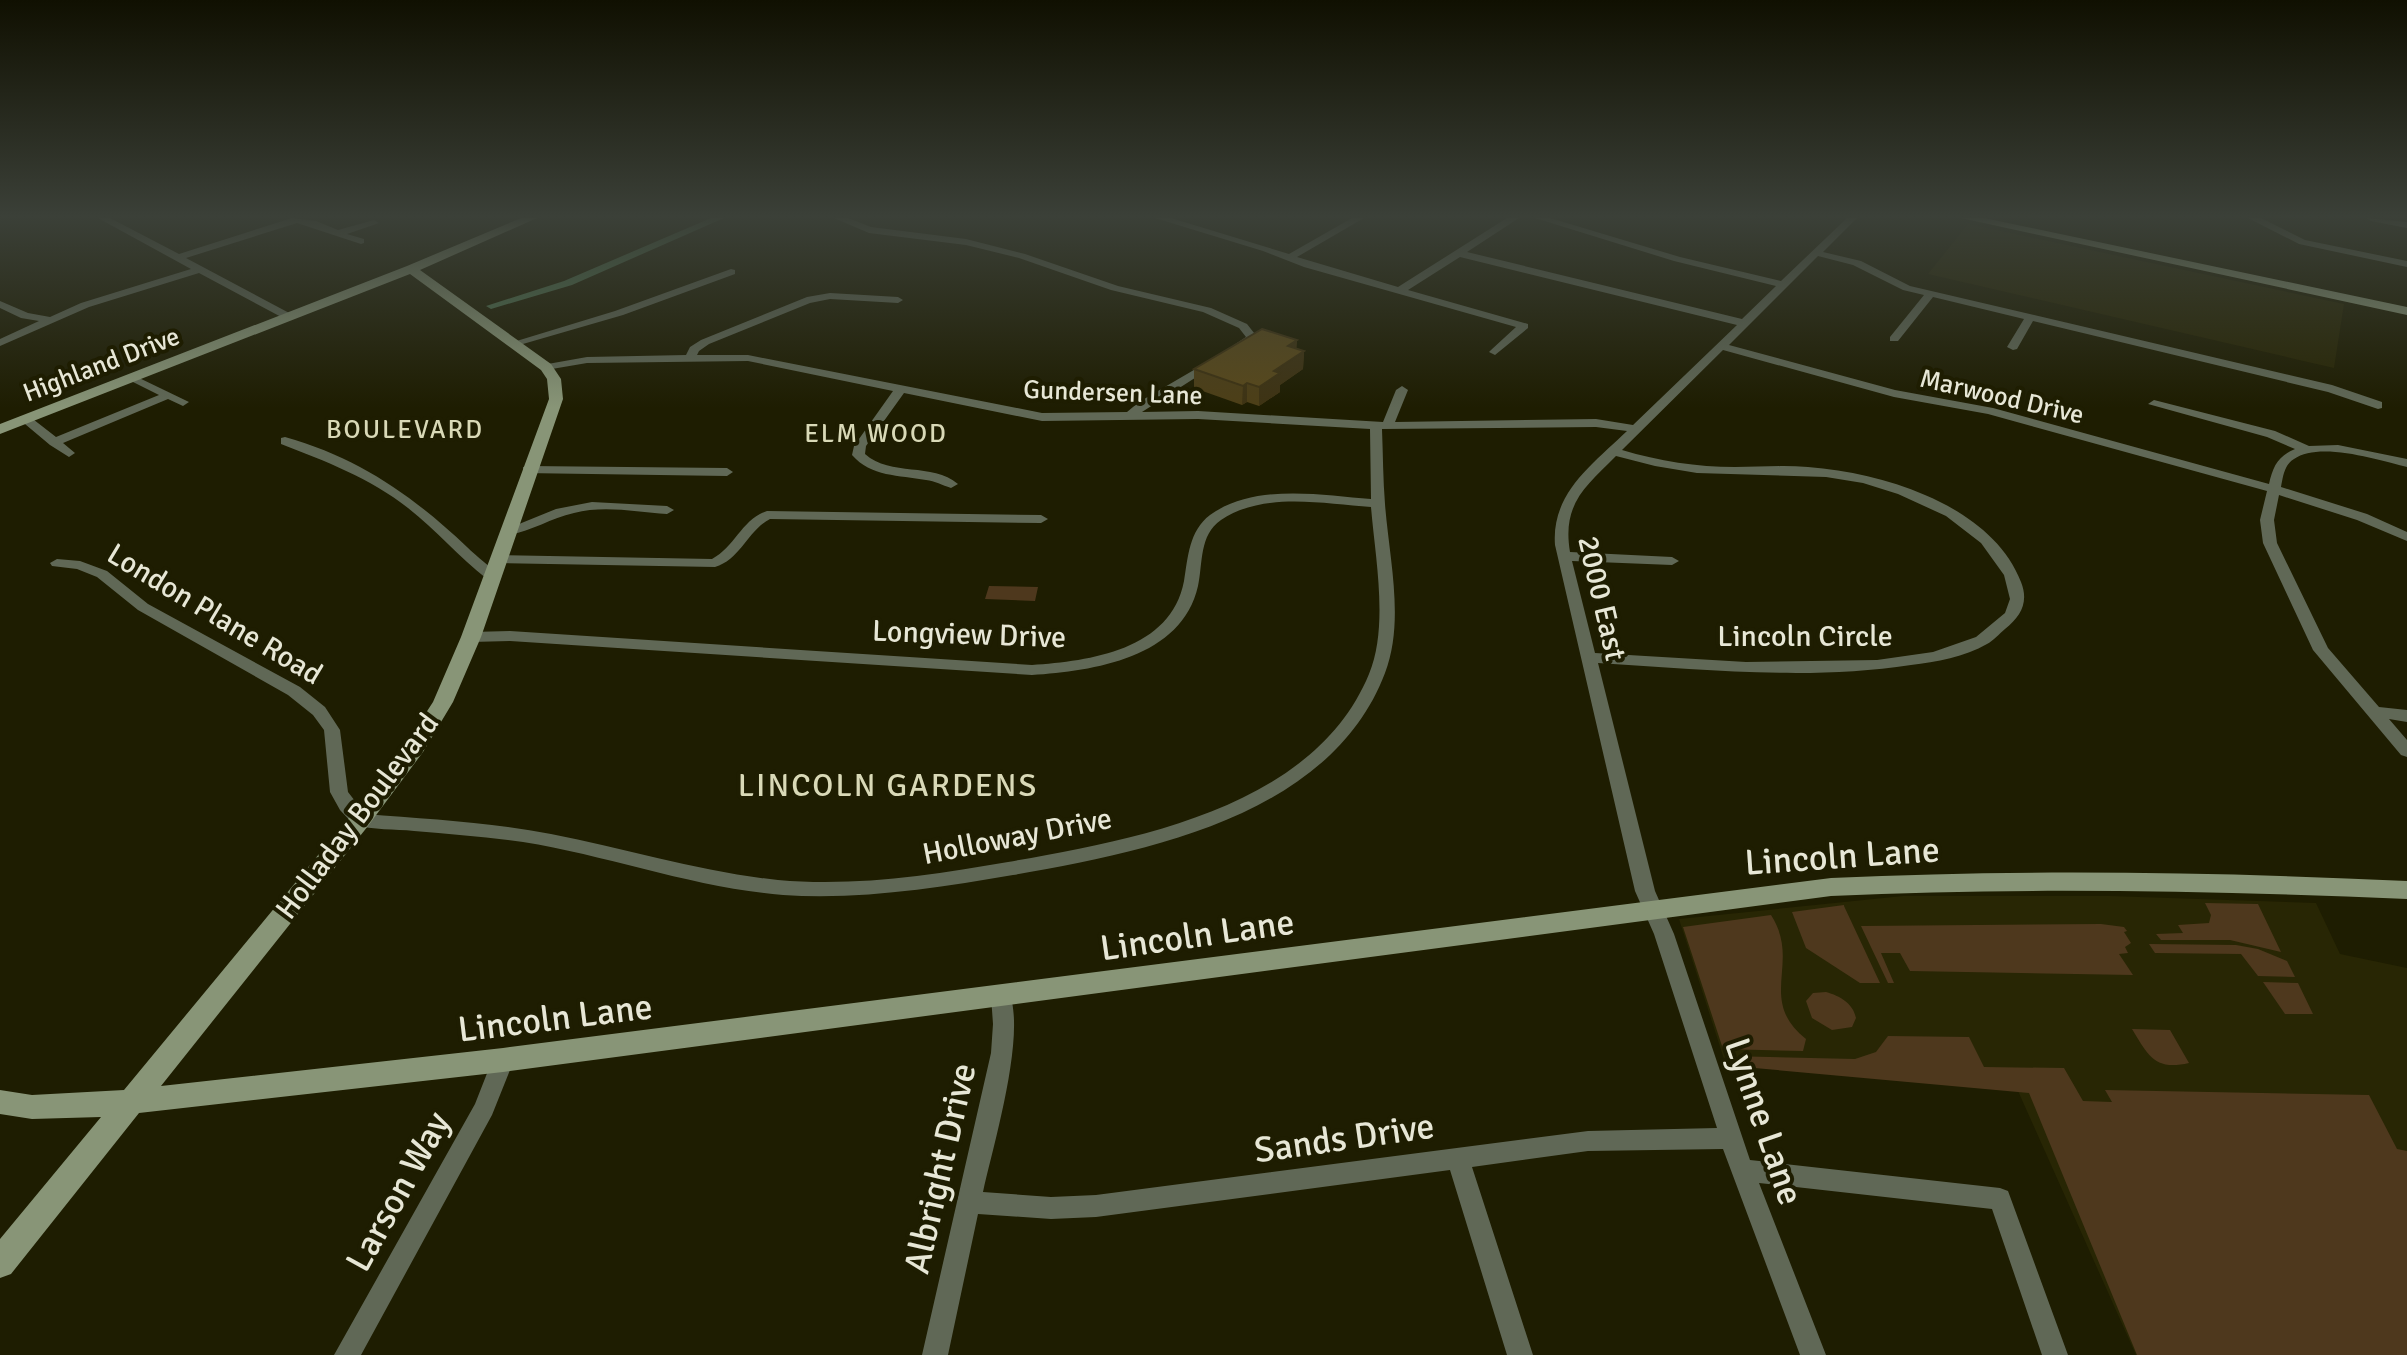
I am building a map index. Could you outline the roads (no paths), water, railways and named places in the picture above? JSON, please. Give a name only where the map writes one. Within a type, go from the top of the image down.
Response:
[{"type":"street","points":[[0,343],[93,302],[162,281]]},
{"type":"street","points":[[221,281],[289,317]]},
{"type":"street","name":"Highland Drive","points":[[0,429],[380,281]]},
{"type":"street","points":[[428,281],[546,367]]},
{"type":"street","points":[[516,343],[604,318],[706,281]]},
{"type":"street","points":[[1095,281],[1207,310],[1243,326],[1251,335],[1249,340],[1231,351]]},
{"type":"street","points":[[1366,281],[1524,326],[1495,352]]},
{"type":"street","points":[[1399,291],[1414,281]]},
{"type":"street","points":[[1573,281],[1744,323]]},
{"type":"street","points":[[1768,281],[1783,285]]},
{"type":"street","name":"2000 East","points":[[1653,909],[1645,891],[1588,657],[1560,526],[1566,505],[1613,451],[1787,281]]},
{"type":"street","points":[[1889,281],[1930,294],[2332,389],[2378,405]]},
{"type":"street","points":[[2272,281],[2407,311]]},
{"type":"street","points":[[1894,339],[1930,294]]},
{"type":"street","points":[[691,357],[694,349],[705,342],[807,300],[830,296],[898,300]]},
{"type":"street","points":[[0,304],[15,313],[52,320]]},
{"type":"street","points":[[2013,347],[2030,318]]},
{"type":"street","name":"Marwood Drive","points":[[1721,346],[1884,390],[1989,411],[2273,489],[2362,517],[2407,537]]},
{"type":"street","name":"Gundersen Lane","points":[[546,367],[587,360],[691,357],[779,362],[1042,417],[1198,415],[1382,426],[1596,423],[1635,429]]},
{"type":"street","points":[[1129,417],[1143,405],[1219,359]]},
{"type":"street","name":"Holladay Boulevard","points":[[0,1263],[360,820],[415,747],[443,702],[471,637],[528,470],[556,399],[554,379],[546,367]]},
{"type":"street","points":[[133,378],[183,402]]},
{"type":"street","points":[[901,388],[860,446],[858,455],[873,467],[933,476],[951,484]]},
{"type":"street","points":[[1382,426],[1402,390]]},
{"type":"street","points":[[54,442],[166,396]]},
{"type":"street","points":[[2154,404],[2271,434],[2307,450]]},
{"type":"street","points":[[25,419],[69,453]]},
{"type":"street","name":"Holloway Drive","points":[[360,820],[468,828],[547,839],[702,873],[811,889],[909,884],[1044,863],[1170,832],[1248,803],[1285,781],[1331,744],[1366,700],[1384,647],[1378,503],[1382,426]]},
{"type":"street","points":[[285,441],[357,470],[389,487],[441,530],[465,556],[495,568],[715,563],[735,550],[749,525],[767,515],[1041,519]]},
{"type":"street","points":[[2407,463],[2342,450],[2307,450],[2283,459],[2273,489],[2266,532],[2321,650],[2407,751]]},
{"type":"street","name":"Lincoln Circle","points":[[1588,657],[1784,667],[1883,665],[1925,658],[1985,639],[2004,626],[2016,608],[2018,592],[2012,574],[1982,537],[1939,507],[1901,491],[1821,472],[1691,469],[1613,451]]},
{"type":"street","points":[[528,470],[727,472]]},
{"type":"street","name":"Longview Drive","points":[[471,637],[510,636],[1032,670],[1061,669],[1092,664],[1124,653],[1164,630],[1180,612],[1188,595],[1196,544],[1203,530],[1229,510],[1266,500],[1378,503]]},
{"type":"street","points":[[509,531],[532,527],[562,511],[579,508],[667,510]]},
{"type":"street","points":[[1564,556],[1672,561]]},
{"type":"street","name":"London Plane Road","points":[[57,563],[80,565],[102,574],[143,607],[294,691],[319,711],[332,730],[339,792],[360,820]]},
{"type":"street","points":[[2374,712],[2407,716]]},
{"type":"street","name":"Lincoln Lane","points":[[0,1102],[49,1108],[127,1103],[503,1060],[1831,887],[1883,883],[2330,885],[2407,890]]},
{"type":"street","name":"Lynne Lane","points":[[1653,909],[1664,934],[1730,1138],[1813,1355]]},
{"type":"street","name":"Albright Drive","points":[[935,1355],[1002,1053],[1004,1024],[1001,996]]},
{"type":"street","name":"Larson Way","points":[[347,1355],[491,1096],[503,1060]]},
{"type":"street","name":"Sands Drive","points":[[968,1202],[1051,1208],[1096,1206],[1599,1140],[1730,1138]]},
{"type":"street","points":[[1458,1158],[1520,1355]]},
{"type":"street","points":[[1742,1170],[2000,1199],[2055,1355]]},
{"type":"waterway","points":[[491,306],[572,281]]},
{"type":"district","name":"BOULEVARD","points":[[405,429]]},
{"type":"district","name":"ELM WOOD","points":[[876,433]]},
{"type":"district","name":"LINCOLN GARDENS","points":[[888,785]]}]
